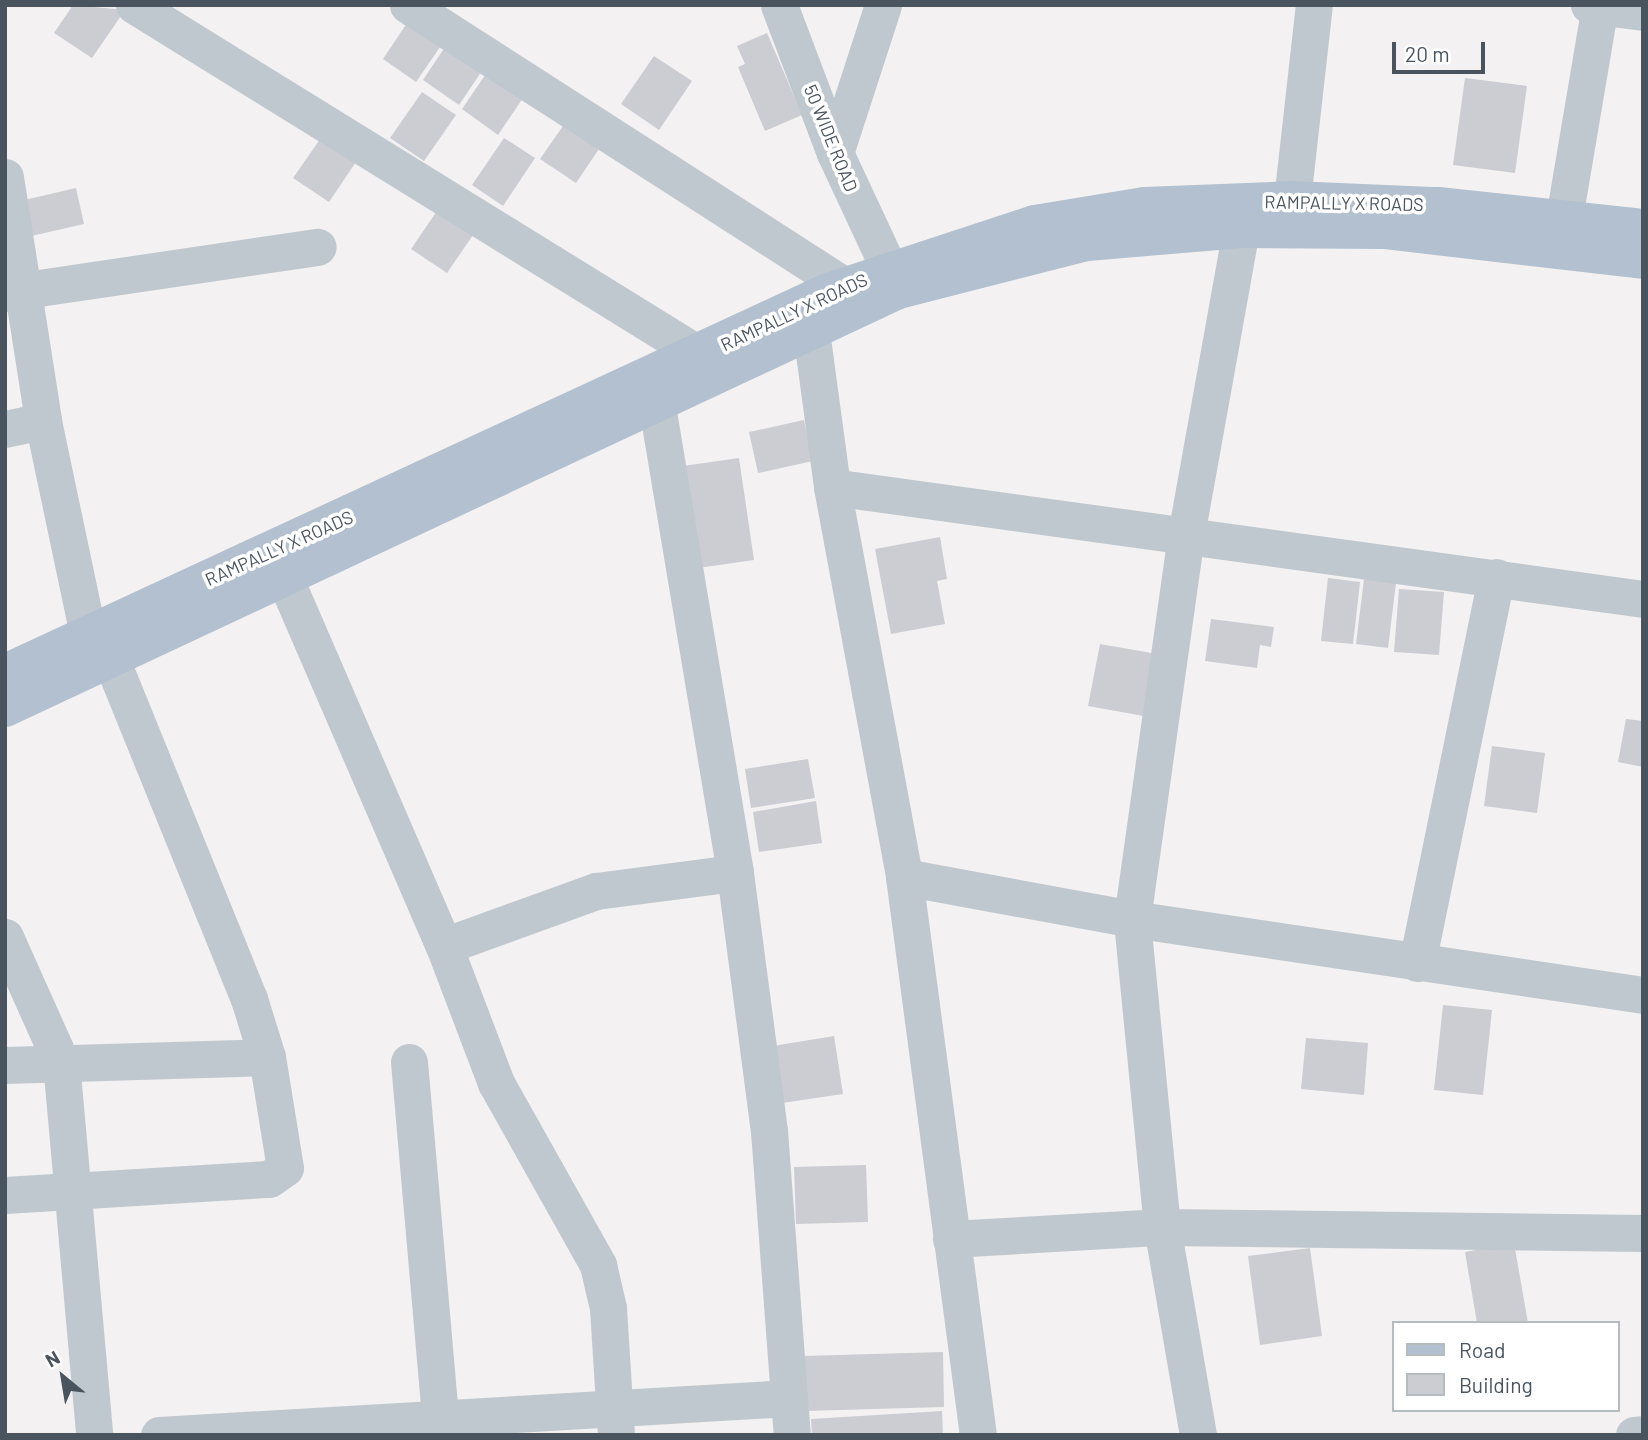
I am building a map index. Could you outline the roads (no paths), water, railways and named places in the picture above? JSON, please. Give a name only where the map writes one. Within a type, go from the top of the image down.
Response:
[{"type":"main road","name":"RAMPALLY X ROADS","points":[[5,673],[99,646],[845,286],[889,269],[1035,224],[1145,206],[1292,200],[1564,218],[1643,228]]},
{"type":"main road","points":[[5,708],[99,646],[285,579],[657,406],[898,290],[1087,242],[1241,229],[1384,230],[1643,260]]},
{"type":"street","points":[[134,5],[700,355]]},
{"type":"street","points":[[408,5],[845,286]]},
{"type":"street","name":"50 WIDE ROAD","points":[[779,5],[835,153],[889,269]]},
{"type":"street","points":[[835,153],[883,5]]},
{"type":"street","points":[[1292,200],[1314,5]]},
{"type":"street","points":[[1564,218],[1596,6],[1643,12]]},
{"type":"street","points":[[5,177],[14,291],[99,646],[206,885],[267,1057],[285,1157],[280,1175],[5,1195]]},
{"type":"street","points":[[1198,1435],[1161,1227],[1132,919],[1186,535],[1241,229]]},
{"type":"street","points":[[14,291],[318,247]]},
{"type":"street","points":[[811,331],[832,487],[904,877],[978,1435]]},
{"type":"street","points":[[657,406],[736,873],[769,1131],[792,1435]]},
{"type":"street","points":[[5,429],[43,421]]},
{"type":"street","points":[[832,487],[1643,599]]},
{"type":"street","points":[[1417,963],[1496,577]]},
{"type":"street","points":[[285,579],[444,946],[496,1083],[604,1282],[615,1421]]},
{"type":"street","points":[[444,946],[596,891],[736,873]]},
{"type":"street","points":[[904,877],[1132,919],[1643,995]]},
{"type":"street","points":[[5,937],[61,1062],[94,1435]]},
{"type":"street","points":[[5,1065],[267,1057]]},
{"type":"street","points":[[409,1062],[456,1423]]},
{"type":"street","points":[[951,1239],[1161,1227],[1643,1233]]},
{"type":"street","points":[[159,1435],[456,1423],[615,1421],[789,1398]]},
{"type":"street","points":[[1634,1435],[1643,1434]]}]
